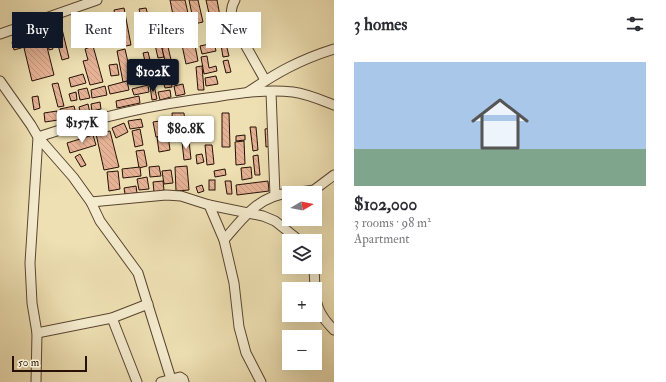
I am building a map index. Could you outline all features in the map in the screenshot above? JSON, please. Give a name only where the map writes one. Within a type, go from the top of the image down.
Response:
[{"type":"street","points":[[0,34],[97,0]]},
{"type":"street","points":[[235,0],[232,6],[231,14],[233,23],[265,80]]},
{"type":"street","points":[[248,92],[280,70],[309,57],[334,49]]},
{"type":"street","points":[[0,81],[38,137],[73,177],[90,202],[100,221],[138,273],[170,379]]},
{"type":"street","points":[[38,137],[100,117],[187,100],[248,92],[293,92],[334,105]]},
{"type":"street","points":[[271,92],[273,118],[272,158],[275,194]]},
{"type":"street","points":[[36,382],[37,333],[32,303],[30,263],[38,137]]},
{"type":"street","points":[[319,186],[334,175]]},
{"type":"street","points":[[224,240],[249,212],[265,199],[275,194],[282,194]]},
{"type":"street","points":[[90,202],[166,195],[181,196],[209,205],[249,212],[275,221],[291,234]]},
{"type":"street","points":[[209,205],[224,240],[234,283],[240,327],[246,353],[261,382]]},
{"type":"street","points":[[37,333],[112,318],[148,304]]},
{"type":"street","points":[[322,311],[329,319],[334,330]]},
{"type":"street","points":[[112,318],[137,382]]},
{"type":"street","points":[[161,382],[182,377],[184,382]]},
{"type":"building","points":[[170,0],[185,0],[188,12],[172,12]]},
{"type":"building","points":[[189,0],[198,0],[203,22],[198,23],[198,12],[192,12]]},
{"type":"building","points":[[206,0],[217,0],[219,12],[209,12]]},
{"type":"building","points":[[124,8],[125,12],[114,12],[114,10]]},
{"type":"building","points":[[146,8],[147,12],[140,12],[139,9]]},
{"type":"building","points":[[126,19],[131,45],[126,46]]},
{"type":"building","points":[[63,33],[69,58],[62,60],[59,48],[63,48]]},
{"type":"building","points":[[206,45],[206,48],[215,48],[216,51],[202,54],[200,46]]},
{"type":"building","points":[[24,48],[47,48],[54,75],[32,81]]},
{"type":"building","points":[[94,48],[103,82],[90,85],[83,61],[88,60],[85,49]]},
{"type":"building","points":[[156,48],[162,48],[164,57],[158,58]]},
{"type":"building","points":[[162,48],[168,48],[172,64],[166,65]]},
{"type":"building","points":[[183,48],[196,48],[198,61],[186,64]]},
{"type":"building","points":[[222,48],[227,48],[229,56],[223,57]]},
{"type":"building","points":[[125,49],[132,80],[123,82],[117,51]]},
{"type":"building","points":[[148,52],[150,60],[145,61],[143,53]]},
{"type":"building","points":[[207,56],[209,68],[216,66],[217,71],[204,74],[201,57]]},
{"type":"building","points":[[228,60],[231,72],[226,73],[223,61]]},
{"type":"building","points":[[117,64],[119,75],[111,76],[109,65]]},
{"type":"building","points":[[202,66],[204,90],[198,90],[196,67]]},
{"type":"building","points":[[152,68],[155,79],[149,81],[146,70]]},
{"type":"building","points":[[169,71],[172,87],[165,88],[161,73]]},
{"type":"building","points":[[83,74],[86,83],[71,87],[69,78]]},
{"type":"building","points":[[216,76],[218,84],[206,86],[205,78]]},
{"type":"building","points":[[127,81],[129,90],[110,94],[108,86]]},
{"type":"building","points":[[58,83],[64,106],[58,107],[52,84]]},
{"type":"building","points":[[183,84],[185,94],[176,96],[174,86]]},
{"type":"building","points":[[148,85],[149,92],[134,95],[132,89]]},
{"type":"building","points":[[154,85],[157,99],[152,100],[150,86]]},
{"type":"building","points":[[105,86],[107,95],[92,98],[91,90]]},
{"type":"building","points":[[87,88],[90,98],[80,100],[78,90]]},
{"type":"building","points":[[170,90],[171,97],[160,100],[158,92]]},
{"type":"building","points":[[76,92],[77,100],[71,101],[69,94]]},
{"type":"building","points":[[38,96],[40,108],[34,110],[32,97]]},
{"type":"building","points":[[139,96],[140,103],[117,108],[116,101]]},
{"type":"building","points":[[100,102],[101,109],[92,111],[91,104]]},
{"type":"building","points":[[88,104],[90,113],[81,115],[79,107]]},
{"type":"building","points":[[74,106],[76,114],[62,118],[60,109]]},
{"type":"building","points":[[57,111],[58,120],[45,122],[44,113]]},
{"type":"building","points":[[172,113],[184,113],[186,136],[174,137]]},
{"type":"building","points":[[222,113],[229,113],[230,147],[222,147]]},
{"type":"building","points":[[195,117],[202,117],[203,125],[195,125]]},
{"type":"building","points":[[141,119],[143,127],[130,129],[128,121]]},
{"type":"building","points":[[160,121],[163,136],[156,137],[153,122]]},
{"type":"building","points":[[124,123],[128,132],[116,138],[112,128]]},
{"type":"building","points":[[250,127],[256,127],[258,150],[253,151]]},
{"type":"building","points":[[191,128],[197,128],[198,140],[192,140]]},
{"type":"building","points":[[271,128],[272,146],[266,147],[265,129]]},
{"type":"building","points":[[140,129],[143,145],[135,147],[132,131]]},
{"type":"building","points":[[110,131],[119,167],[104,170],[96,134]]},
{"type":"building","points":[[93,135],[96,145],[70,153],[67,143]]},
{"type":"building","points":[[168,135],[170,150],[159,152],[157,137]]},
{"type":"building","points":[[245,135],[245,140],[236,141],[236,136]]},
{"type":"building","points":[[189,141],[191,159],[184,160],[182,142]]},
{"type":"building","points":[[244,141],[245,164],[236,165],[235,142]]},
{"type":"building","points":[[205,145],[212,145],[214,164],[207,165]]},
{"type":"building","points":[[144,150],[147,166],[139,168],[136,151]]},
{"type":"building","points":[[80,154],[86,165],[81,167],[75,157]]},
{"type":"building","points":[[202,154],[204,162],[197,164],[196,155]]},
{"type":"building","points":[[258,155],[260,175],[255,175],[253,156]]},
{"type":"building","points":[[159,166],[161,176],[150,177],[149,167]]},
{"type":"building","points":[[187,166],[189,190],[176,191],[175,167]]},
{"type":"building","points":[[140,167],[141,176],[123,178],[122,169]]},
{"type":"building","points":[[251,167],[252,178],[242,180],[241,168]]},
{"type":"building","points":[[225,169],[226,175],[215,177],[214,171]]},
{"type":"building","points":[[171,170],[173,183],[164,184],[162,171]]},
{"type":"building","points":[[118,171],[120,189],[109,191],[107,172]]},
{"type":"building","points":[[147,177],[149,189],[139,190],[137,179]]},
{"type":"building","points":[[209,180],[215,180],[215,190],[209,190]]},
{"type":"building","points":[[163,181],[164,190],[154,192],[153,182]]},
{"type":"building","points":[[225,181],[231,181],[232,194],[227,194]]},
{"type":"building","points":[[268,181],[269,191],[237,195],[236,185]]},
{"type":"building","points":[[202,185],[204,191],[198,193],[196,187]]},
{"type":"building","points":[[136,186],[137,193],[125,194],[124,188]]}]
